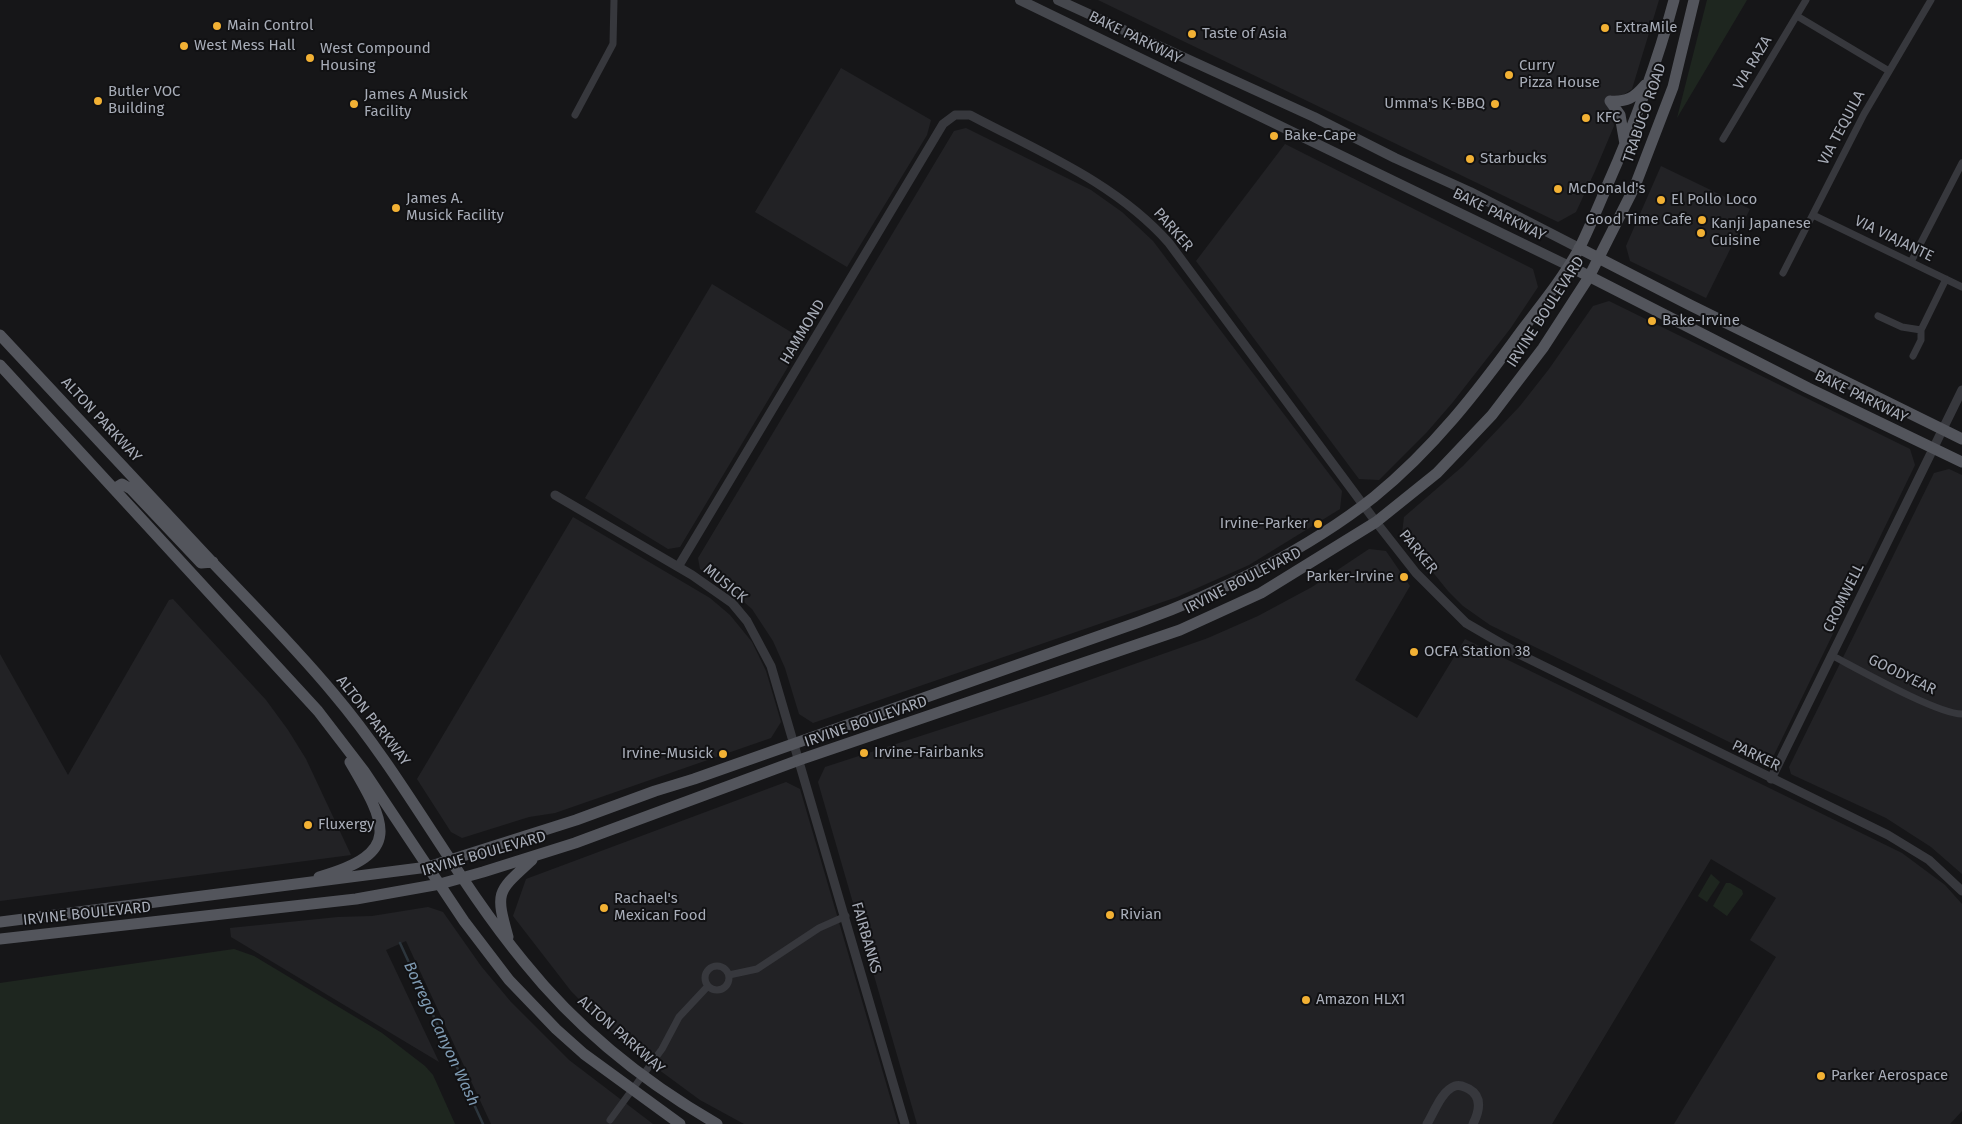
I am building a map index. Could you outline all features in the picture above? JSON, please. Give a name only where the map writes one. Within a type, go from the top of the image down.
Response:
[{"type":"main road","name":"BAKE PARKWAY","points":[[1020,0],[1569,266],[1962,462]]},
{"type":"main road","name":"BAKE PARKWAY","points":[[1058,0],[1314,117],[1395,158],[1484,198],[1598,258],[1962,439]]},
{"type":"main road","name":"TRABUCO ROAD","points":[[1580,248],[1625,145],[1650,80],[1674,0]]},
{"type":"main road","name":"TRABUCO ROAD","points":[[1598,258],[1635,186],[1656,136],[1673,87],[1694,0]]},
{"type":"main road","points":[[1625,145],[1620,115],[1610,102],[1622,102],[1634,98],[1650,80]]},
{"type":"main road","name":"IRVINE BOULEVARD","points":[[0,922],[286,887],[428,867],[452,861],[576,820],[1172,610],[1264,567],[1363,504],[1426,451],[1468,404],[1569,266],[1580,248]]},
{"type":"main road","name":"IRVINE BOULEVARD","points":[[0,939],[356,899],[463,878],[535,857],[800,760],[1180,630],[1260,593],[1376,522],[1437,473],[1492,415],[1543,348],[1589,277],[1598,258]]},
{"type":"main road","name":"ALTON PARKWAY","points":[[0,334],[308,664],[363,729],[391,768],[463,878],[510,944],[567,1009],[607,1047],[642,1075],[717,1124]]},
{"type":"main road","points":[[0,365],[261,647],[329,726],[364,771],[475,937],[524,997],[569,1041],[631,1090],[680,1124]]},
{"type":"main road","points":[[114,489],[122,484],[131,489],[201,563],[213,562]]},
{"type":"main road","points":[[286,887],[359,863],[367,857],[380,837],[380,826],[375,807],[329,726]]},
{"type":"main road","points":[[510,944],[499,906],[501,892],[507,883],[535,857]]},
{"type":"street","points":[[574,115],[613,44],[614,0]]},
{"type":"street","name":"VIA RAZA","points":[[1724,139],[1806,0]]},
{"type":"street","name":"VIA TEQUILA","points":[[1784,273],[1864,114],[1931,0]]},
{"type":"street","points":[[1797,16],[1889,71]]},
{"type":"street","name":"PARKER","points":[[955,115],[970,115],[1092,179],[1129,204],[1151,222],[1169,242],[1376,522],[1436,595],[1466,622],[1484,635],[1771,779],[1888,835],[1929,860],[1962,891]]},
{"type":"street","name":"HAMMOND","points":[[678,567],[943,124],[955,115]]},
{"type":"street","points":[[1911,262],[1962,163]]},
{"type":"street","name":"VIA VIAJANTE","points":[[1814,215],[1962,287]]},
{"type":"street","points":[[1914,356],[1921,340],[1921,330],[1946,279]]},
{"type":"street","points":[[1878,316],[1902,328],[1921,330]]},
{"type":"street","name":"CROMWELL","points":[[1771,779],[1962,390]]},
{"type":"street","name":"MUSICK","points":[[555,495],[678,567],[732,603],[747,621],[772,666],[800,760]]},
{"type":"street","name":"GOODYEAR","points":[[1831,655],[1935,706],[1953,714],[1962,714]]},
{"type":"street","name":"FAIRBANKS","points":[[800,760],[905,1124]]},
{"type":"street","points":[[729,975],[757,969],[819,928],[846,916]]},
{"type":"street","points":[[718,966],[727,971],[729,975],[728,984],[720,990],[708,986],[705,977],[710,969],[718,966]]},
{"type":"street","points":[[610,1120],[662,1049],[679,1018],[708,986]]},
{"type":"street","points":[[1427,1124],[1448,1090],[1455,1086],[1463,1086],[1474,1092],[1479,1100],[1479,1108],[1474,1124]]},
{"type":"shaded area","points":[[1098,0],[1659,0],[1632,89],[1623,95],[1613,118],[1614,126],[1595,171],[1576,212],[1558,222]]},
{"type":"shaded area","points":[[1707,0],[1747,0],[1677,118]]},
{"type":"shaded area","points":[[841,68],[931,120],[927,135],[847,267],[755,212]]},
{"type":"shaded area","points":[[966,128],[1091,190],[1122,212],[1153,241],[1342,491],[1340,509],[1249,565],[1177,597],[813,723],[799,714],[785,668],[773,641],[752,609],[720,581],[700,569],[698,558],[954,131]]},
{"type":"shaded area","points":[[1285,144],[1533,269],[1538,287],[1510,329],[1427,432],[1379,480],[1359,479],[1196,261]]},
{"type":"shaded area","points":[[1661,166],[1750,209],[1706,298],[1630,261],[1626,246]]},
{"type":"shaded area","points":[[712,284],[804,340],[680,547],[668,549],[585,498]]},
{"type":"shaded area","points":[[1609,301],[1910,449],[1915,465],[1773,757],[1766,760],[1490,625],[1463,606],[1448,591],[1402,534],[1404,517],[1463,466],[1520,406],[1549,369],[1593,306]]},
{"type":"shaded area","points":[[1949,469],[1962,475],[1962,874],[1931,847],[1886,818],[1791,774],[1789,767],[1934,473]]},
{"type":"shaded area","points":[[573,517],[710,598],[730,615],[752,642],[766,671],[781,722],[771,738],[555,813],[529,817],[462,838],[451,832],[417,779]]},
{"type":"shaded area","points":[[1369,549],[1386,551],[1410,586],[1355,680],[1417,718],[1465,639],[1902,853],[1945,885],[1962,904],[1962,1111],[1950,1124],[1674,1124],[1776,957],[1750,940],[1776,898],[1711,859],[1552,1124],[917,1124],[818,782],[825,767],[1047,695],[1208,638],[1258,616],[1312,587]]},
{"type":"shaded area","points":[[173,599],[266,700],[288,730],[306,759],[351,855],[0,901],[0,654],[68,775],[169,600]]},
{"type":"shaded area","points":[[786,782],[800,789],[898,1124],[744,1124],[700,1100],[632,1050],[604,1025],[571,991],[513,916],[526,879]]},
{"type":"shaded area","points":[[1711,874],[1720,882],[1707,902],[1698,896]]},
{"type":"shaded area","points":[[1726,883],[1730,883],[1742,890],[1743,894],[1727,916],[1713,906]]},
{"type":"shaded area","points":[[428,907],[443,912],[481,966],[511,1002],[569,1060],[653,1124],[491,1124],[406,941],[386,950],[439,1062],[231,937],[230,928],[338,917],[372,916]]},
{"type":"shaded area","points":[[234,949],[254,956],[382,1033],[425,1066],[433,1075],[455,1124],[0,1124],[0,983]]},
{"type":"waterway","name":"Borrego Canyon Wash","points":[[400,943],[483,1124]]},
{"type":"place","name":"Main Control","points":[[217,26]]},
{"type":"place","name":"ExtraMile","points":[[1605,28]]},
{"type":"place","name":"Taste of Asia","points":[[1192,34]]},
{"type":"place","name":"West Mess Hall","points":[[184,46]]},
{"type":"place","name":"West Compound Housing","points":[[310,58]]},
{"type":"place","name":"Curry Pizza House","points":[[1509,75]]},
{"type":"place","name":"Butler VOC Building","points":[[98,101]]},
{"type":"place","name":"James A Musick Facility","points":[[354,104]]},
{"type":"place","name":"Umma's K-BBQ","points":[[1495,104]]},
{"type":"place","name":"KFC","points":[[1586,118]]},
{"type":"place","name":"Bake-Cape","points":[[1274,136]]},
{"type":"place","name":"Starbucks","points":[[1470,159]]},
{"type":"place","name":"McDonald's","points":[[1558,189]]},
{"type":"place","name":"El Pollo Loco","points":[[1661,200]]},
{"type":"place","name":"James A. Musick Facility","points":[[396,208]]},
{"type":"place","name":"Good Time Cafe","points":[[1702,220]]},
{"type":"place","name":"Kanji Japanese Cuisine","points":[[1701,233]]},
{"type":"place","name":"Bake-Irvine","points":[[1652,321]]},
{"type":"place","name":"Irvine-Parker","points":[[1318,524]]},
{"type":"place","name":"Parker-Irvine","points":[[1404,577]]},
{"type":"place","name":"OCFA Station 38","points":[[1414,652]]},
{"type":"place","name":"Irvine-Fairbanks","points":[[864,753]]},
{"type":"place","name":"Irvine-Musick","points":[[723,754]]},
{"type":"place","name":"Fluxergy","points":[[308,825]]},
{"type":"place","name":"Rachael's Mexican Food","points":[[604,908]]},
{"type":"place","name":"Rivian","points":[[1110,915]]},
{"type":"place","name":"Amazon HLX1","points":[[1306,1000]]},
{"type":"place","name":"Parker Aerospace","points":[[1821,1076]]}]
